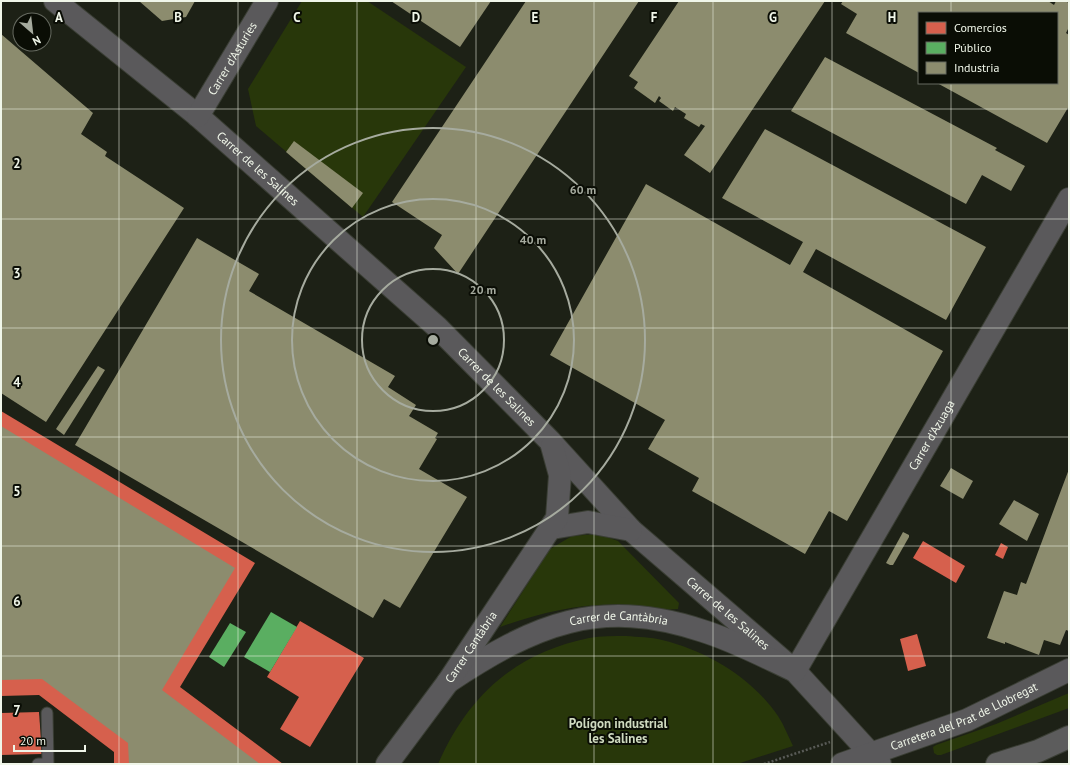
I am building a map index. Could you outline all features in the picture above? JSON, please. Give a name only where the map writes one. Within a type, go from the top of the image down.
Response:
[{"type":"street","name":"Carrer de les Salines","points":[[55,1],[198,116],[437,328],[550,441],[631,530],[795,671],[852,734],[861,761]]},
{"type":"street","name":"Carrer d'Asturies","points":[[198,116],[267,1]]},
{"type":"street","name":"Carrer d'Azuaga","points":[[795,671],[1069,199]]},
{"type":"street","name":"Carrer Cantàbria","points":[[391,761],[448,682],[552,528],[557,518],[560,475],[550,441]]},
{"type":"street","points":[[552,528],[588,522],[631,530]]},
{"type":"street","name":"Carrer de Cantàbria","points":[[448,682],[508,645],[564,622],[595,616],[649,618],[703,631],[795,671]]},
{"type":"street","name":"Carretera del Prat de Llobregat","points":[[861,761],[967,720],[1069,670]]},
{"type":"street","points":[[997,764],[1038,751],[1069,737]]},
{"type":"lane","points":[[38,764],[48,764],[46,713]]},
{"type":"path","points":[[764,764],[852,734]]},
{"type":"green space","points":[[302,1],[367,1],[466,67],[363,217],[256,126],[248,89]]},
{"type":"green space","points":[[598,534],[618,541],[679,603],[678,609],[658,609],[626,605],[594,605],[546,613],[500,627],[550,549],[572,536]]},
{"type":"green space","points":[[626,636],[653,638],[679,645],[695,651],[727,668],[755,689],[767,702],[780,719],[793,746],[737,764],[438,764],[450,740],[479,698],[497,681],[517,667],[538,654],[562,645],[594,637]]},
{"type":"green space","points":[[1069,693],[1069,708],[941,755],[934,753],[933,747],[936,745],[996,724]]},
{"type":"building: Comercios","points":[[1,411],[255,563],[180,687],[283,764],[114,764],[114,752],[39,695],[1,696]]},
{"type":"building: Comercios","points":[[923,541],[965,566],[956,583],[913,558]]},
{"type":"building: Comercios","points":[[1001,543],[1008,547],[1003,559],[995,555]]},
{"type":"building: Comercios","points":[[300,621],[364,658],[310,747],[280,729],[299,697],[267,677]]},
{"type":"building: Comercios","points":[[917,634],[926,666],[908,671],[900,639]]},
{"type":"building: Comercios","points":[[39,712],[42,754],[1,755],[1,713]]},
{"type":"building: Público","points":[[271,612],[297,627],[270,672],[244,657]]},
{"type":"building: Público","points":[[230,623],[246,632],[224,667],[209,657]]},
{"type":"building: Industria","points":[[139,1],[195,1],[186,17],[162,21]]},
{"type":"building: Industria","points":[[391,1],[491,1],[460,47]]},
{"type":"building: Industria","points":[[526,1],[639,1],[458,274],[434,248],[442,235],[392,202]]},
{"type":"building: Industria","points":[[679,1],[825,1],[710,173],[684,155],[705,126],[701,124],[699,127],[684,118],[686,114],[675,107],[673,111],[659,101],[661,98],[659,96],[655,103],[634,88],[638,82],[629,76]]},
{"type":"building: Industria","points":[[843,1],[1048,1],[1054,5],[1056,1],[1065,1],[1069,3],[1069,27],[1066,33],[1069,35],[1069,106],[1047,143],[939,84],[1058,84],[1058,12],[918,12],[918,72],[846,33],[857,14],[841,4]]},
{"type":"building: Industria","points":[[1,34],[12,43],[12,52],[22,52],[93,113],[81,134],[107,152],[105,156],[184,208],[46,422],[1,393]]},
{"type":"building: Industria","points":[[825,57],[997,148],[995,150],[1025,166],[1011,191],[982,175],[966,204],[791,111]]},
{"type":"building: Industria","points":[[765,129],[986,247],[946,320],[816,249],[803,272],[943,351],[847,521],[829,511],[805,554],[692,491],[699,478],[648,449],[665,420],[550,355],[646,184],[790,265],[803,242],[722,198]]},
{"type":"building: Industria","points":[[294,141],[363,193],[352,208],[286,152]]},
{"type":"building: Industria","points":[[197,238],[259,274],[249,291],[395,376],[388,387],[416,405],[409,416],[438,433],[435,438],[437,439],[419,469],[467,497],[400,608],[384,599],[373,618],[75,445]]},
{"type":"building: Industria","points":[[98,366],[105,370],[64,435],[56,429]]},
{"type":"building: Industria","points":[[1,426],[235,568],[162,690],[260,764],[129,764],[128,743],[42,679],[1,680]]},
{"type":"building: Industria","points":[[951,468],[973,481],[963,499],[940,486]]},
{"type":"building: Industria","points":[[1069,469],[1069,631],[1066,630],[1060,645],[1044,640],[1039,655],[1005,642],[1005,644],[987,638],[1004,591],[1017,595],[1021,582],[1026,584]]},
{"type":"building: Industria","points":[[1014,500],[1039,514],[1027,541],[999,524]]},
{"type":"building: Industria","points":[[903,532],[909,535],[909,537],[893,565],[890,565],[886,563]]},
{"type":"district","name":"Polígon industrial les Salines","points":[[618,730]]}]
